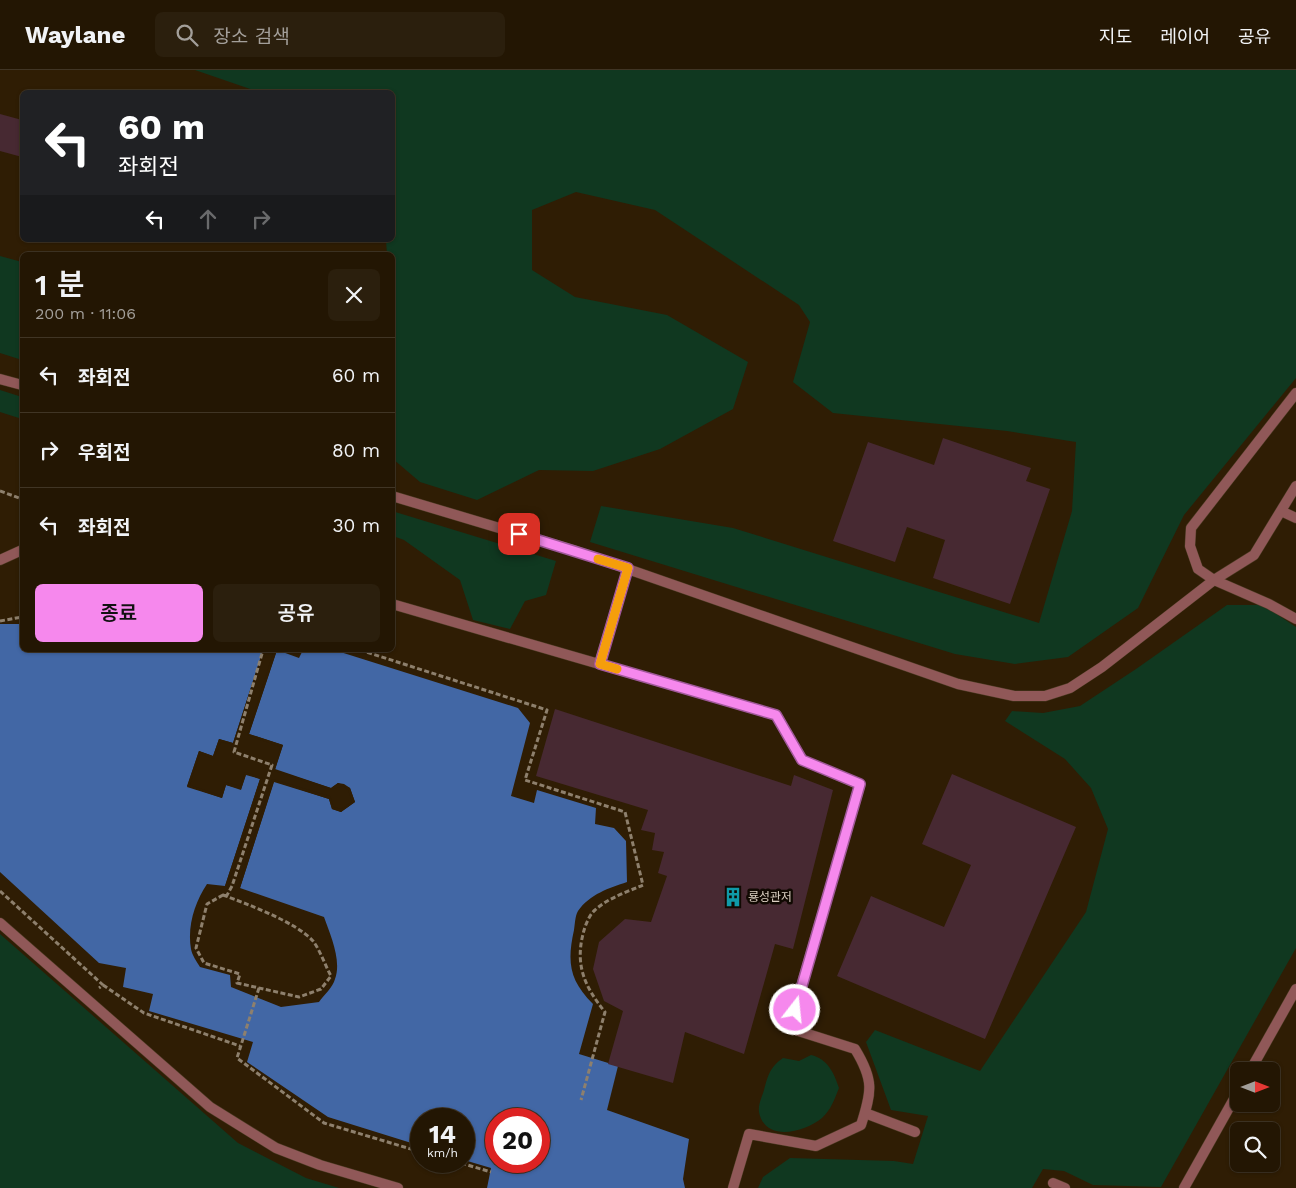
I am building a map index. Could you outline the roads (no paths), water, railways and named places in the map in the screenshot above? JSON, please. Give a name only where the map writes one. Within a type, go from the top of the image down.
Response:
[{"type":"lane","points":[[0,379],[20,384]]},
{"type":"lane","points":[[1296,393],[1277,414],[1191,528],[1190,546],[1198,569],[1214,580],[1269,604],[1296,619]]},
{"type":"lane","points":[[395,497],[628,568],[958,684],[1014,696],[1044,696],[1070,688],[1102,667],[1214,580],[1254,556],[1296,486]]},
{"type":"lane","points":[[1281,511],[1296,518]]},
{"type":"lane","points":[[0,560],[20,551]]},
{"type":"lane","points":[[600,664],[628,568]]},
{"type":"lane","points":[[395,605],[776,715],[802,760],[860,784],[789,1028],[855,1049],[865,1066],[871,1094],[861,1125],[816,1146],[749,1134],[733,1188]]},
{"type":"lane","points":[[0,922],[210,1107],[276,1148],[320,1165],[398,1188]]},
{"type":"lane","points":[[1255,1062],[1296,989]]},
{"type":"lane","points":[[1184,1188],[1230,1106]]},
{"type":"lane","points":[[865,1113],[915,1132]]},
{"type":"lane","points":[[1053,1184],[1065,1188]]},
{"type":"water","points":[[0,624],[20,624],[20,652],[262,652],[233,743],[219,739],[213,756],[199,751],[187,786],[222,798],[226,785],[241,789],[246,774],[260,779],[225,886],[207,884],[193,915],[190,940],[192,954],[200,967],[230,975],[231,987],[281,1007],[319,1002],[334,982],[337,964],[334,947],[324,917],[240,888],[274,781],[329,799],[332,809],[341,812],[355,802],[350,788],[338,783],[331,788],[275,769],[283,745],[249,734],[276,652],[282,652],[299,658],[302,652],[340,652],[518,708],[530,723],[511,796],[534,803],[537,790],[596,808],[595,824],[614,828],[626,841],[627,882],[607,889],[588,900],[578,911],[576,918],[571,952],[572,970],[579,987],[593,1004],[579,1054],[618,1066],[607,1110],[689,1139],[683,1179],[685,1188],[487,1188],[490,1173],[550,1173],[550,1108],[485,1108],[485,1166],[475,1163],[475,1108],[410,1108],[410,1143],[328,1117],[247,1062],[253,1042],[149,1011],[153,994],[123,987],[126,968],[99,963],[0,872]]},
{"type":"place","name":"룡성관저","points":[[733,897]]}]
